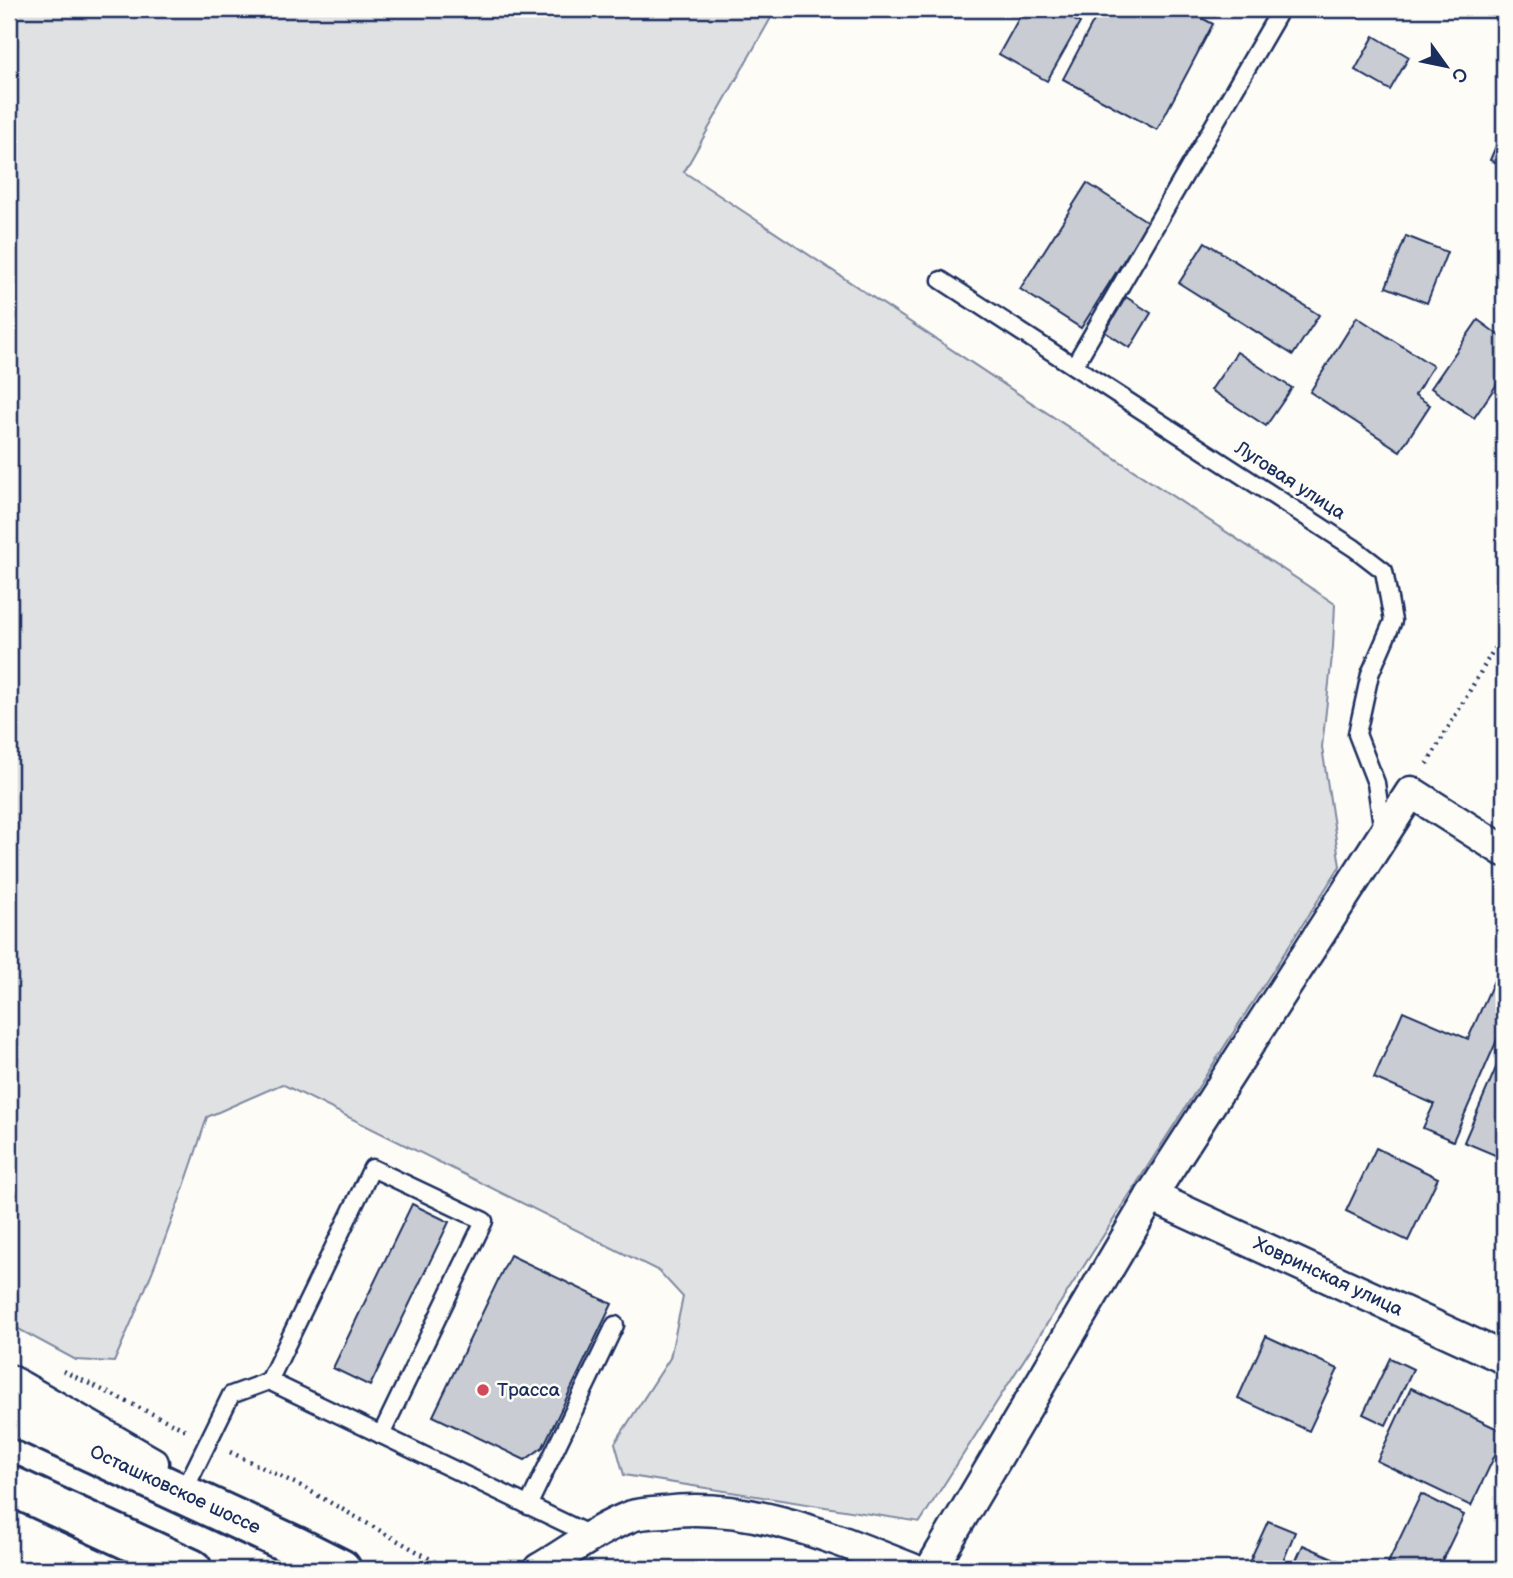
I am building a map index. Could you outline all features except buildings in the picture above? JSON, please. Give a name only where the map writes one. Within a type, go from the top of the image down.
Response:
[{"type":"main road","name":"Осташковское шоссе","points":[[9,1414],[185,1488],[341,1569]]},
{"type":"main road","points":[[9,1485],[192,1569]]},
{"type":"street","points":[[931,1569],[1151,1196],[1411,792],[1504,851]]},
{"type":"street","name":"Ховринская улица","points":[[1151,1196],[1504,1358]]},
{"type":"street","points":[[9,1380],[185,1488]]},
{"type":"street","points":[[539,1569],[590,1535],[634,1515],[692,1508],[735,1511],[830,1537],[912,1569]]},
{"type":"street","points":[[571,1569],[590,1535]]},
{"type":"lane","points":[[1074,366],[1277,16]]},
{"type":"lane","name":"Луговая улица","points":[[941,280],[1354,548],[1384,571],[1393,621],[1370,674],[1357,734],[1376,783],[1383,835]]},
{"type":"lane","points":[[185,1488],[231,1395],[270,1381],[372,1168],[484,1222],[382,1435]]},
{"type":"lane","points":[[528,1506],[615,1325]]},
{"type":"lane","points":[[270,1381],[590,1535]]},
{"type":"path","points":[[1411,792],[1504,632]]},
{"type":"shaded area","points":[[9,9],[776,9],[684,172],[1335,604],[1322,747],[1340,866],[920,1522],[624,1475],[615,1443],[670,1358],[683,1297],[659,1271],[282,1084],[207,1117],[164,1241],[114,1362],[76,1360],[9,1324]]},
{"type":"place","name":"Трасса","points":[[483,1390]]}]
